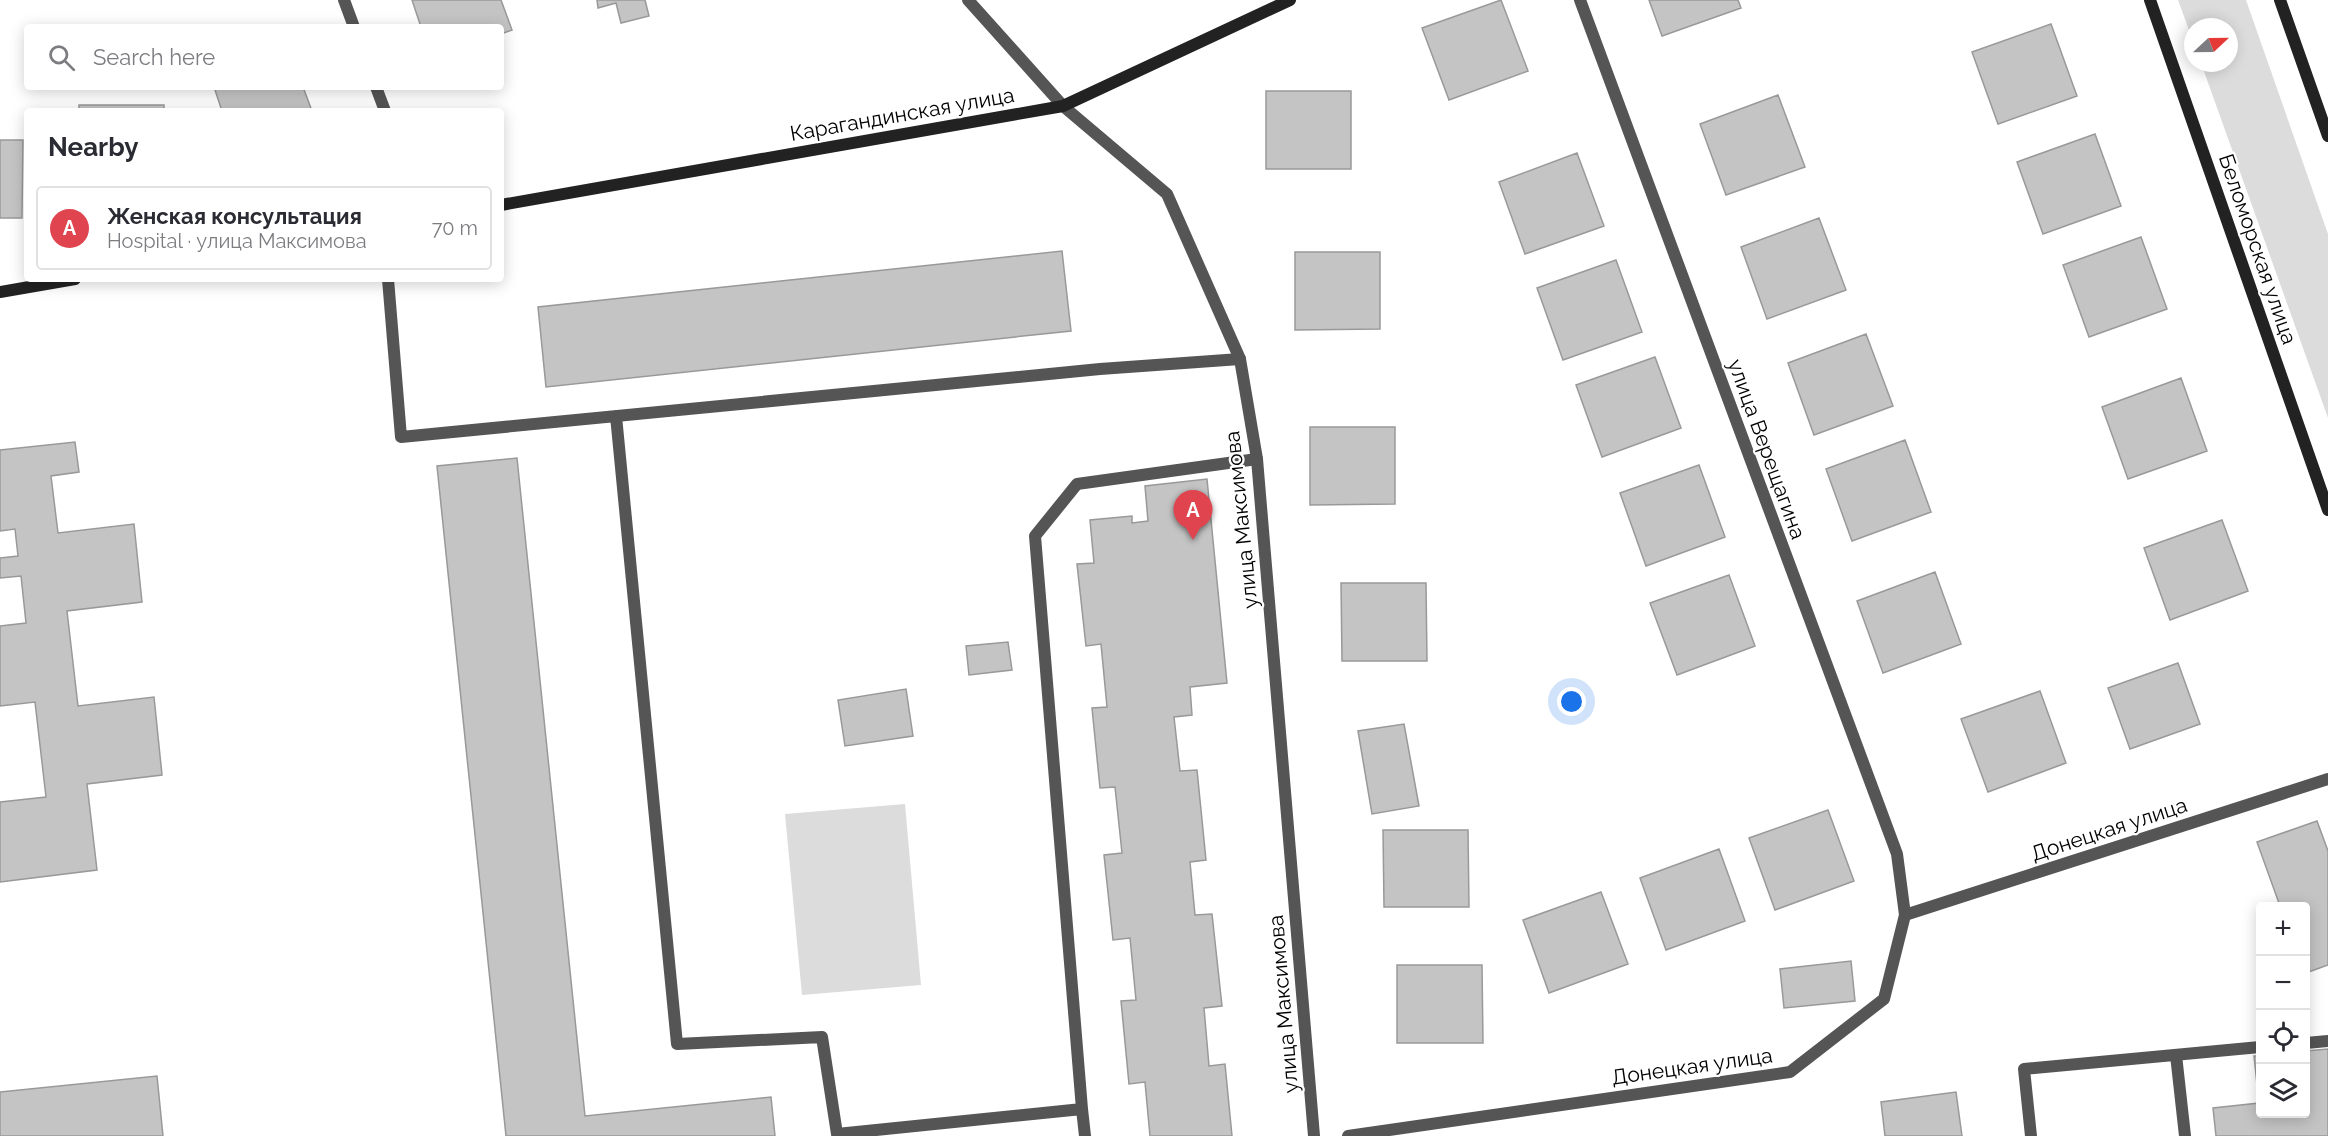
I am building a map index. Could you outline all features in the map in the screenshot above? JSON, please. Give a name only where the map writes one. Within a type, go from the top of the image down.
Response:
[{"type":"street","points":[[344,0],[353,24]]},
{"type":"street","name":"улица Максимова","points":[[968,0],[1063,106],[1167,194],[1240,359],[1257,459],[1314,1136]]},
{"type":"street","name":"Карагандинская улица","points":[[504,204],[1063,106],[1290,0]]},
{"type":"street","name":"улица Верещагина","points":[[1580,0],[1897,854],[1905,915]]},
{"type":"street","name":"Беломорская улица","points":[[2150,0],[2328,510]]},
{"type":"street","points":[[2280,0],[2328,136]]},
{"type":"street","points":[[377,90],[384,108]]},
{"type":"street","points":[[0,292],[58,282]]},
{"type":"street","points":[[388,282],[401,437],[1100,369],[1240,359]]},
{"type":"street","points":[[616,416],[677,1044],[822,1037],[837,1134],[1082,1108]]},
{"type":"street","points":[[1085,1136],[1035,536],[1077,484],[1257,459]]},
{"type":"street","name":"Донецкая улица","points":[[1348,1136],[1790,1072],[1884,999],[1905,915],[2328,779]]},
{"type":"street","points":[[2310,1043],[2328,1041]]},
{"type":"street","points":[[2031,1136],[2024,1069],[2256,1047]]},
{"type":"street","points":[[2176,1055],[2185,1136]]},
{"type":"shaded area","points":[[2178,0],[2246,0],[2328,234],[2328,418],[2204,72],[2238,72],[2238,18],[2185,18]]},
{"type":"shaded area","points":[[905,804],[921,985],[802,995],[785,814]]},
{"type":"building","points":[[412,0],[501,0],[512,30],[504,33],[504,24],[420,24]]},
{"type":"building","points":[[597,0],[645,0],[649,16],[621,23],[616,3],[598,8]]},
{"type":"building","points":[[1501,0],[1528,71],[1449,100],[1422,28]]},
{"type":"building","points":[[1649,0],[1738,0],[1741,8],[1662,36]]},
{"type":"building","points":[[2051,24],[2077,96],[1998,124],[1972,52]]},
{"type":"building","points":[[215,90],[304,90],[311,108],[221,108]]},
{"type":"building","points":[[1266,91],[1351,91],[1351,169],[1266,169]]},
{"type":"building","points":[[1778,95],[1805,167],[1726,195],[1700,124]]},
{"type":"building","points":[[79,105],[164,105],[164,108],[79,108]]},
{"type":"building","points":[[2095,134],[2121,206],[2043,234],[2017,162]]},
{"type":"building","points":[[0,140],[23,140],[22,218],[0,218]]},
{"type":"building","points":[[1577,153],[1604,226],[1525,254],[1499,182]]},
{"type":"building","points":[[1819,218],[1846,290],[1767,319],[1741,247]]},
{"type":"building","points":[[2141,237],[2167,309],[2089,337],[2063,265]]},
{"type":"building","points":[[1062,251],[1071,331],[546,387],[538,307]]},
{"type":"building","points":[[1295,252],[1380,252],[1380,329],[1295,330]]},
{"type":"building","points":[[1616,260],[1642,332],[1563,360],[1537,288]]},
{"type":"building","points":[[1866,334],[1893,406],[1814,435],[1788,363]]},
{"type":"building","points":[[1655,357],[1681,428],[1602,457],[1576,385]]},
{"type":"building","points":[[2181,378],[2207,451],[2128,479],[2102,407]]},
{"type":"building","points":[[1310,427],[1395,427],[1395,504],[1310,505]]},
{"type":"building","points":[[1905,440],[1931,512],[1852,541],[1826,469]]},
{"type":"building","points":[[75,442],[79,472],[51,476],[58,533],[134,524],[142,602],[67,611],[78,706],[154,697],[162,775],[87,784],[97,870],[0,882],[0,802],[46,797],[35,702],[0,706],[0,626],[26,623],[21,576],[0,578],[0,558],[18,556],[15,529],[0,531],[0,450]]},
{"type":"building","points":[[517,458],[585,1116],[771,1097],[775,1136],[506,1136],[437,466]]},
{"type":"building","points":[[1699,465],[1725,537],[1646,566],[1620,493]]},
{"type":"building","points":[[1207,479],[1227,683],[1190,687],[1192,715],[1174,717],[1180,771],[1197,770],[1206,860],[1190,862],[1195,915],[1212,914],[1222,1006],[1204,1008],[1209,1066],[1225,1064],[1232,1136],[1150,1136],[1145,1082],[1129,1084],[1121,1001],[1136,1000],[1130,938],[1113,940],[1104,855],[1122,853],[1115,787],[1100,788],[1092,708],[1107,707],[1101,644],[1086,646],[1077,564],[1094,563],[1090,520],[1132,516],[1132,523],[1148,521],[1145,486]]},
{"type":"building","points":[[2222,520],[2248,591],[2170,620],[2144,548]]},
{"type":"building","points":[[1935,572],[1961,644],[1883,673],[1857,601]]},
{"type":"building","points":[[1729,575],[1755,646],[1677,675],[1650,603]]},
{"type":"building","points":[[1341,583],[1426,583],[1427,661],[1342,661]]},
{"type":"building","points":[[1008,642],[1012,670],[969,675],[966,646]]},
{"type":"building","points":[[2178,663],[2200,724],[2130,749],[2108,688]]},
{"type":"building","points":[[906,689],[913,736],[845,746],[838,700]]},
{"type":"building","points":[[2040,691],[2066,763],[1988,792],[1961,719]]},
{"type":"building","points":[[1404,724],[1419,806],[1372,814],[1358,731]]},
{"type":"building","points":[[1828,810],[1854,881],[1775,910],[1749,838]]},
{"type":"building","points":[[2317,821],[2328,851],[2328,965],[2310,972],[2310,902],[2279,902],[2257,842]]},
{"type":"building","points":[[1383,830],[1468,830],[1469,907],[1384,907]]},
{"type":"building","points":[[1719,849],[1745,921],[1666,950],[1640,878]]},
{"type":"building","points":[[1601,892],[1628,964],[1549,993],[1523,920]]},
{"type":"building","points":[[1851,961],[1855,1001],[1784,1008],[1780,969]]},
{"type":"building","points":[[1397,965],[1482,965],[1483,1043],[1397,1043]]},
{"type":"building","points":[[2328,1049],[2328,1136],[2216,1136],[2213,1108],[2256,1103],[2256,1118],[2310,1118],[2310,1051]]},
{"type":"building","points":[[157,1076],[163,1136],[0,1136],[0,1092]]},
{"type":"building","points":[[1956,1092],[1962,1136],[1885,1136],[1881,1102]]},
{"type":"place","name":"Женская консультация","points":[[1193,540]]}]
